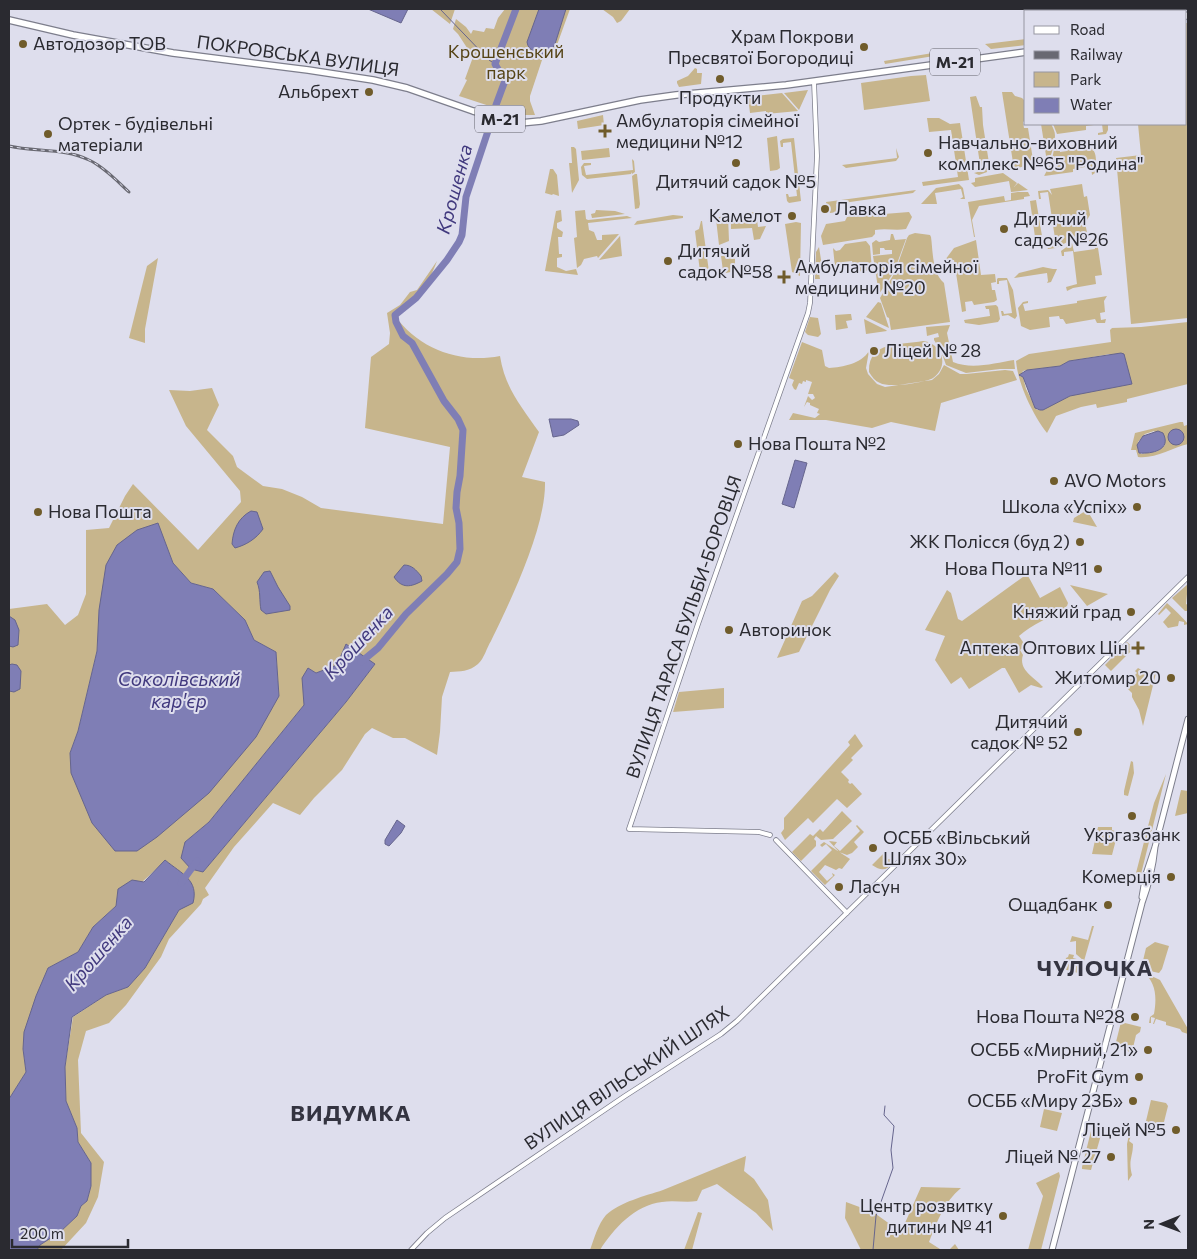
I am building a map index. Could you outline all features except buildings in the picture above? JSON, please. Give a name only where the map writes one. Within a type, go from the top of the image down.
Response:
[{"type":"highway","name":"ПОКРОВСЬКА ВУЛИЦЯ","points":[[9,20],[73,35],[173,53],[299,68],[373,80],[408,88],[480,113],[520,122],[541,121],[640,100],[676,95],[759,89],[1024,52]]},
{"type":"main road","points":[[1052,1250],[1142,903],[1144,880],[1155,847],[1188,719]]},
{"type":"street","name":"ВУЛИЦЯ ТАРАСА БУЛЬБИ-БОРОВЦЯ","points":[[770,836],[759,832],[629,829],[698,624],[808,313],[817,156],[814,82]]},
{"type":"street","name":"ВУЛИЦЯ ВІЛЬСЬКИЙ ШЛЯХ","points":[[411,1250],[445,1218],[624,1096],[727,1029],[848,913],[1188,577]]},
{"type":"street","points":[[776,840],[848,913]]},
{"type":"green space","points":[[431,9],[455,9],[450,24]]},
{"type":"green space","name":"Крошенський парк","points":[[505,9],[570,9],[553,56],[551,58],[543,57],[530,96],[535,115],[511,113],[459,96],[467,80],[465,79],[473,57],[453,29],[456,19],[471,34],[473,30],[484,32],[486,28],[494,29],[498,18]]},
{"type":"green space","points":[[602,9],[630,9],[621,21],[617,23],[613,17]]},
{"type":"green space","points":[[1188,23],[1188,318],[1131,324],[1116,158],[1141,155],[1138,125],[1187,125]]},
{"type":"green space","points":[[1024,39],[1024,45],[991,49],[985,44]]},
{"type":"green space","points":[[939,52],[940,55],[885,64],[884,61]]},
{"type":"green space","points":[[695,68],[697,73],[702,73],[701,84],[679,87],[677,81],[688,76]]},
{"type":"green space","points":[[926,75],[930,101],[864,110],[861,83]]},
{"type":"green space","points":[[808,90],[799,110],[784,93]]},
{"type":"green space","points":[[1002,92],[1012,92],[1015,96],[1024,100],[1023,122],[1024,128],[1028,128],[1033,160],[1032,164],[1014,169]]},
{"type":"green space","points":[[782,93],[798,111],[766,114],[766,111],[750,113],[748,97]]},
{"type":"green space","points":[[976,96],[980,107],[982,107],[989,163],[987,172],[979,175],[974,173],[981,171],[970,97]]},
{"type":"green space","points":[[603,115],[604,125],[578,129],[577,121]]},
{"type":"green space","points":[[927,118],[939,118],[950,124],[960,123],[969,180],[923,186],[922,182],[958,177],[951,130],[929,132]]},
{"type":"green space","points":[[1041,125],[1051,125],[1055,133],[1052,151],[1047,162]]},
{"type":"green space","points":[[1053,125],[1094,125],[1086,126],[1086,130],[1057,134]]},
{"type":"green space","points":[[1102,125],[1108,125],[1106,134],[1098,135],[1098,133],[1103,132]]},
{"type":"green space","points":[[777,136],[780,168],[770,171],[767,138]]},
{"type":"green space","points":[[794,138],[801,201],[789,203],[786,194],[789,197],[797,196],[791,142],[783,143],[783,147],[781,147],[780,141]]},
{"type":"green space","points":[[1056,141],[1060,152],[1067,151],[1069,146],[1086,144],[1089,146],[1095,153],[1095,172],[1098,171],[1092,175],[1091,166],[1073,169],[1073,172],[1044,176],[1051,163]]},
{"type":"green space","points":[[571,147],[576,149],[579,180],[572,193],[569,163],[572,163]]},
{"type":"green space","points":[[609,148],[610,157],[582,160],[581,151]]},
{"type":"green space","points":[[896,148],[899,157],[896,161],[846,168],[842,165],[897,158]]},
{"type":"green space","points":[[632,159],[635,172],[632,174],[632,172],[631,174],[587,179],[582,175],[581,167],[584,163],[591,163],[591,165],[584,166],[586,175],[633,170]]},
{"type":"green space","points":[[1036,159],[1038,159],[1039,164],[1047,162],[1041,165],[1036,164]]},
{"type":"green space","points":[[550,169],[553,169],[557,175],[559,196],[545,193]]},
{"type":"green space","points":[[1003,173],[1017,183],[1014,187],[1018,183],[1028,190],[1011,192],[1009,181],[975,187],[971,183],[975,182],[975,178]]},
{"type":"green space","points":[[637,174],[640,204],[639,208],[635,209],[632,176]]},
{"type":"green space","points":[[959,184],[963,188],[965,199],[960,199],[963,197],[961,189],[935,193],[937,204],[921,204],[936,188]]},
{"type":"green space","points":[[1082,184],[1084,197],[1087,196],[1090,215],[1085,223],[1088,237],[1073,239],[1056,248],[1048,249],[1045,242],[1047,242],[1048,247],[1056,245],[1048,192],[1040,193],[1041,199],[1039,199],[1038,191],[1048,190],[1052,195],[1050,189]]},
{"type":"green space","points":[[916,190],[913,193],[836,204],[837,212],[830,213],[827,208],[826,202]]},
{"type":"green space","points":[[1028,192],[1030,196],[1024,197],[1024,199],[979,206],[972,220],[974,237],[968,202],[1004,196],[1005,201],[1011,200],[1011,193]]},
{"type":"green space","points":[[1036,200],[1042,236],[1035,237],[1030,201]]},
{"type":"green space","points":[[561,210],[562,221],[557,223],[557,228],[563,232],[562,237],[558,237],[559,254],[562,254],[562,257],[557,258],[557,267],[566,271],[576,269],[578,275],[545,271],[556,211]]},
{"type":"green space","points":[[585,210],[586,219],[588,220],[627,216],[632,218],[588,223],[589,230],[594,232],[597,240],[602,240],[602,235],[619,234],[598,258],[597,256],[584,259],[577,268],[574,238],[577,237],[575,211]]},
{"type":"green space","points":[[596,210],[615,211],[625,214],[592,218],[591,214],[595,213]]},
{"type":"green space","points":[[760,211],[761,220],[757,220],[758,227],[766,226],[760,239],[754,240],[752,228],[731,229],[731,216]]},
{"type":"green space","points":[[883,211],[884,214],[909,212],[912,217],[906,229],[875,230],[875,234],[872,237],[823,245],[821,236],[826,224],[845,221],[847,217]]},
{"type":"green space","points":[[673,215],[683,216],[683,218],[634,225],[637,221]]},
{"type":"green space","points":[[728,216],[729,241],[719,245],[716,219]]},
{"type":"green space","points":[[701,221],[710,279],[701,280],[695,231],[699,229]]},
{"type":"green space","points":[[801,223],[800,276],[792,272],[785,224]]},
{"type":"green space","points":[[915,233],[930,235],[931,237],[935,268],[944,283],[950,322],[891,330],[889,318],[880,298],[895,272],[907,238]]},
{"type":"green space","points":[[891,234],[893,234],[895,240],[906,239],[894,272],[879,294],[873,256],[892,254],[892,250],[880,248],[880,254],[873,255],[872,243],[876,240],[879,242],[890,240]]},
{"type":"green space","points":[[620,236],[622,256],[599,260]]},
{"type":"green space","points":[[1096,239],[1097,241],[1102,275],[1095,276],[1096,284],[1073,288],[1067,291],[1066,287],[1077,284],[1073,251],[1064,252],[1064,256],[1062,256],[1061,251],[1072,243],[1074,252],[1095,249],[1094,242],[1089,240]]},
{"type":"green space","points":[[976,240],[981,275],[995,274],[996,282],[991,283],[997,300],[974,305],[972,301],[965,302],[966,311],[962,312],[954,260],[945,260],[954,248]]},
{"type":"green space","points":[[866,241],[870,246],[872,270],[854,272],[852,261],[843,262],[844,265],[835,267],[833,248],[836,251],[840,250],[845,244]]},
{"type":"green space","points":[[819,247],[823,272],[819,273],[820,279],[815,279],[816,252]]},
{"type":"green space","points":[[728,255],[735,259],[735,271],[726,273],[723,271],[721,256]]},
{"type":"green space","points":[[158,258],[145,329],[145,343],[129,338],[147,266]]},
{"type":"green space","points":[[437,261],[424,286],[395,316],[416,337],[442,351],[470,358],[500,356],[510,387],[539,432],[522,477],[545,482],[540,520],[526,563],[482,659],[478,664],[464,671],[450,672],[442,697],[437,755],[405,738],[393,738],[372,728],[365,734],[342,770],[300,815],[273,803],[234,847],[205,888],[209,895],[203,899],[201,904],[169,939],[161,957],[126,1005],[109,1023],[86,1031],[78,1060],[81,1133],[104,1162],[98,1197],[86,1223],[61,1250],[37,1250],[40,1245],[60,1232],[77,1216],[81,1206],[87,1201],[91,1186],[91,1163],[78,1142],[77,1128],[66,1101],[65,1067],[73,1017],[106,995],[128,987],[145,968],[179,910],[165,861],[93,927],[78,952],[48,968],[23,1049],[26,1072],[9,1099],[9,609],[47,604],[65,625],[78,615],[86,594],[86,530],[109,528],[133,484],[198,550],[241,502],[240,491],[186,426],[169,390],[190,391],[212,388],[219,405],[207,430],[233,456],[237,467],[263,486],[282,489],[302,497],[321,508],[443,524],[450,447],[365,428],[371,357],[389,344],[390,333],[387,313],[400,305],[410,292],[417,290]],"holes":[[[157,523],[173,563],[191,583],[213,589],[245,620],[254,640],[276,652],[279,696],[70,753],[78,731],[97,651],[99,610]],[[375,664],[346,702],[203,872],[185,842],[209,822],[304,705],[308,668],[316,673],[337,665]]]},
{"type":"green space","points":[[1043,267],[1057,269],[1051,282],[1047,283],[1047,273],[1014,278],[1019,273]]},
{"type":"green space","points":[[998,278],[1007,278],[1013,290],[1017,316],[1015,319],[1008,315],[1002,316],[1001,311],[1004,314],[1012,313],[1007,280],[999,281],[999,284],[997,284]]},
{"type":"green space","points":[[1107,296],[1104,301],[1105,312],[1100,313],[1101,320],[1106,319],[1105,323],[1097,323],[1095,319],[1066,324],[1059,316],[1049,317],[1050,327],[1030,330],[1021,326],[1018,308],[1023,302],[1028,301],[1028,303],[1023,304],[1025,311]]},
{"type":"green space","points":[[878,302],[881,303],[889,328],[866,317]]},
{"type":"green space","points":[[996,305],[1000,319],[998,322],[979,325],[965,323],[964,320],[990,316],[989,309],[986,309],[985,306]]},
{"type":"green space","points":[[851,314],[852,320],[846,321],[848,328],[836,330],[835,315]]},
{"type":"green space","points":[[810,317],[818,318],[821,334],[818,337],[808,335],[805,332]]},
{"type":"green space","points":[[864,319],[886,330],[887,331],[866,334]]},
{"type":"green space","points":[[1188,322],[1188,384],[1127,399],[1127,402],[1097,408],[1096,404],[1081,407],[1056,416],[1047,433],[1027,399],[1017,370],[1016,361],[1029,354],[1111,342],[1110,330],[1112,328]],"holes":[[[1110,354],[1070,396],[1041,410],[1037,410],[1026,389],[1023,377],[1020,376],[1023,371],[1027,370],[1060,366],[1069,361]]]},
{"type":"green space","points":[[950,325],[947,333],[953,362],[976,366],[1014,360],[1015,369],[966,373],[946,365],[941,351],[934,340],[934,338],[939,337],[938,333],[927,336],[926,327]]},
{"type":"green space","points":[[923,341],[935,346],[942,356],[941,367],[933,378],[915,383],[891,385],[878,382],[869,372],[870,362],[880,350],[896,344]]},
{"type":"green space","points":[[802,342],[822,350],[825,366],[829,368],[846,366],[857,362],[869,351],[866,368],[868,374],[877,384],[885,387],[932,380],[939,374],[944,365],[960,374],[1013,371],[1017,380],[941,403],[935,431],[891,422],[872,428],[826,420],[789,420],[793,413],[815,418],[820,414],[817,413],[819,409],[810,405],[810,403],[807,402],[804,407],[808,396],[812,400],[815,398],[813,394],[808,394],[812,382],[806,380],[802,384],[799,383],[796,390],[792,385],[794,380],[789,378]]},
{"type":"green space","points":[[1183,422],[1184,426],[1187,425],[1188,428],[1188,444],[1157,455],[1138,457],[1136,450],[1131,450],[1135,433]],"holes":[[[1154,431],[1165,445],[1158,451],[1141,454],[1138,442],[1145,434]]]},
{"type":"green space","points":[[1087,510],[1097,527],[1073,522],[1074,518]]},
{"type":"green space","points":[[835,572],[839,576],[799,652],[777,658],[802,601],[812,596]]},
{"type":"green space","points":[[1027,574],[1040,598],[1060,587],[1068,603],[1067,606],[1019,636],[1025,645],[1020,650],[1023,655],[1023,665],[1028,673],[1043,687],[1031,685],[1019,693],[1005,668],[1002,668],[969,689],[961,677],[951,684],[935,660],[945,636],[925,630],[947,590],[951,593],[958,619],[962,621]]},
{"type":"green space","points":[[1188,584],[1186,604],[1188,605],[1188,611],[1185,611],[1172,598]]},
{"type":"green space","points":[[1070,585],[1108,594],[1087,606]]},
{"type":"green space","points":[[1167,603],[1188,624],[1184,625],[1184,622],[1179,621],[1178,626],[1168,628],[1163,622],[1171,613],[1166,608],[1158,614]]},
{"type":"green space","points":[[1127,642],[1134,648],[1111,671],[1105,665]]},
{"type":"green space","points":[[1138,668],[1147,673],[1147,680],[1150,680],[1151,671],[1156,673],[1143,726],[1132,693],[1127,688],[1132,683],[1130,680],[1137,673],[1135,671]]},
{"type":"green space","points":[[724,688],[724,708],[673,712],[679,692]]},
{"type":"green space","points":[[855,734],[863,746],[841,772],[849,780],[848,782],[852,783],[862,794],[847,808],[837,799],[813,823],[808,818],[785,840],[781,833],[784,829],[784,818],[850,745],[848,742]]},
{"type":"green space","points":[[1131,761],[1133,762],[1134,773],[1128,796],[1124,795],[1124,791]]},
{"type":"green space","points":[[1166,774],[1141,874],[1136,873],[1154,803]]},
{"type":"green space","points":[[1181,790],[1188,791],[1188,813],[1175,816]]},
{"type":"green space","points":[[842,811],[852,821],[833,839],[821,840],[816,836],[814,839],[816,846],[801,861],[792,852],[810,834],[813,836],[820,829],[823,832]]},
{"type":"green space","points":[[857,825],[864,832],[854,842],[858,847],[847,855],[839,852],[829,841],[837,842],[834,846],[840,851],[860,831]]},
{"type":"green space","points":[[1098,827],[1112,827],[1112,830],[1118,832],[1112,855],[1092,854]]},
{"type":"green space","points":[[824,842],[850,859],[842,869],[836,870],[825,865],[819,872],[827,881],[833,876],[832,873],[835,875],[825,885],[811,871],[832,850],[826,844],[822,847],[820,845]]},
{"type":"green space","points":[[884,853],[885,859],[890,859],[893,863],[890,866],[883,869],[872,865]]},
{"type":"green space","points":[[1092,926],[1094,926],[1084,961],[1076,954],[1076,941],[1070,942],[1072,936],[1088,940]]},
{"type":"green space","points":[[1155,942],[1169,946],[1159,973],[1141,969],[1146,948]]},
{"type":"green space","points":[[1069,954],[1074,955],[1073,958],[1084,961],[1082,974],[1063,969]]},
{"type":"green space","points":[[1143,972],[1160,980],[1188,1029],[1188,1034],[1180,1029],[1166,1025],[1166,1022],[1156,1019],[1153,1024],[1155,1018],[1151,1017],[1151,1023],[1149,1023],[1150,1017],[1154,1014],[1155,996],[1151,980]]},
{"type":"green space","points":[[1121,1022],[1141,1027],[1140,1032],[1136,1035],[1133,1048],[1134,1053],[1115,1046]]},
{"type":"green space","points":[[1151,1100],[1166,1103],[1168,1106],[1162,1130],[1147,1132],[1148,1128],[1154,1129],[1155,1126],[1146,1121]]},
{"type":"green space","points":[[1044,1109],[1062,1113],[1057,1131],[1040,1127]]},
{"type":"green space","points":[[1092,1127],[1103,1128],[1091,1170],[1082,1169]]},
{"type":"green space","points":[[1129,1135],[1131,1136],[1129,1141],[1133,1144],[1133,1148],[1132,1175],[1128,1181],[1127,1144]]},
{"type":"green space","points":[[746,1156],[744,1171],[754,1179],[768,1200],[773,1231],[756,1213],[717,1184],[702,1190],[697,1201],[662,1202],[643,1208],[626,1219],[600,1250],[590,1250],[603,1219],[618,1206]]},
{"type":"green space","points":[[1059,1172],[1060,1176],[1041,1250],[1028,1250],[1043,1196],[1036,1183]]},
{"type":"green space","points":[[921,1187],[961,1188],[946,1206],[929,1242],[940,1249],[949,1250],[861,1250],[845,1218],[846,1202],[873,1212],[901,1232]]},
{"type":"green space","points":[[698,1212],[702,1213],[692,1250],[684,1250]]},
{"type":"green space","points":[[955,1244],[959,1250],[949,1250]]},
{"type":"water","points":[[368,9],[408,9],[401,23]]},
{"type":"water","points":[[539,9],[566,9],[555,44],[549,55],[532,50],[527,42]]},
{"type":"water","points":[[1124,354],[1132,384],[1070,396],[1043,410],[1035,408],[1023,377],[1019,375],[1027,370],[1060,366],[1069,361]]},
{"type":"water","points":[[549,419],[571,419],[578,421],[579,425],[564,435],[553,437]]},
{"type":"water","points":[[1173,429],[1179,429],[1184,434],[1182,443],[1173,445],[1168,440],[1168,434]]},
{"type":"water","points":[[1158,431],[1163,433],[1165,439],[1163,447],[1155,452],[1139,453],[1137,445],[1143,436]]},
{"type":"water","points":[[795,460],[807,463],[794,508],[782,504]]},
{"type":"water","points":[[251,511],[257,512],[263,529],[251,541],[235,548],[232,544],[235,529],[243,517]]},
{"type":"water","name":"Соколівський кар'єр","points":[[158,523],[173,563],[191,583],[213,589],[245,620],[254,640],[276,652],[279,696],[256,737],[209,793],[157,837],[137,851],[115,851],[92,823],[71,773],[70,753],[78,731],[97,651],[99,610],[106,565],[117,545],[137,530]]},
{"type":"water","points":[[404,565],[416,570],[421,576],[422,581],[407,586],[400,584],[394,577]]},
{"type":"water","points":[[270,571],[290,606],[290,610],[266,614],[261,610],[257,582],[264,572]]},
{"type":"water","points":[[9,616],[15,620],[19,630],[18,645],[13,647],[9,646]]},
{"type":"water","points":[[346,644],[375,664],[346,702],[203,872],[191,869],[181,858],[185,842],[209,822],[304,705],[302,678],[308,668],[316,673],[337,665]]},
{"type":"water","points":[[9,665],[17,665],[21,671],[20,689],[14,692],[9,691]]},
{"type":"water","points":[[397,820],[405,826],[389,846],[385,844],[385,840]]},
{"type":"water","points":[[165,860],[188,878],[194,889],[193,903],[179,910],[145,968],[128,987],[106,995],[72,1017],[65,1067],[66,1101],[77,1128],[78,1142],[91,1163],[91,1186],[87,1201],[81,1206],[77,1216],[60,1232],[40,1245],[37,1250],[9,1250],[9,1099],[26,1072],[23,1049],[24,1032],[36,996],[48,968],[78,952],[93,927],[116,906],[118,889],[132,880],[144,882]]},
{"type":"waterway","points":[[440,9],[495,64]]},
{"type":"waterway","name":"Крошенка","points":[[496,105],[506,78],[495,64],[516,9]]},
{"type":"waterway","name":"Крошенка","points":[[361,662],[378,648],[406,614],[457,562],[460,549],[459,523],[456,508],[463,430],[458,419],[444,401],[412,343],[403,336],[396,322],[395,315],[416,298],[459,242],[462,235],[466,197],[488,131]]},
{"type":"waterway","name":"Крошенка","points":[[181,883],[197,861]]},
{"type":"waterway","points":[[873,1250],[876,1216],[893,1168],[891,1150],[894,1126],[884,1115],[885,1106]]},
{"type":"railway","points":[[9,146],[80,156],[100,166],[129,192]]},
{"type":"place","name":"Автодозор ТОВ","points":[[23,44]]},
{"type":"place","name":"Храм Покрови Пресвятої Богородиці","points":[[864,47]]},
{"type":"place","name":"Продукти","points":[[720,79]]},
{"type":"place","name":"Альбрехт","points":[[369,92]]},
{"type":"place","name":"Амбулаторія сімейної медицини №12","points":[[605,131]]},
{"type":"place","name":"Ортек - будівельні матеріали","points":[[48,134]]},
{"type":"place","name":"Навчально-виховний комплекс №65 \"Родина\"","points":[[928,153]]},
{"type":"place","name":"Дитячий садок №5","points":[[736,163]]},
{"type":"place","name":"Лавка","points":[[825,209]]},
{"type":"place","name":"Камелот","points":[[792,216]]},
{"type":"place","name":"Дитячий садок №26","points":[[1004,229]]},
{"type":"place","name":"Дитячий садок №58","points":[[668,261]]},
{"type":"place","name":"Амбулаторія сімейної медицини №20","points":[[784,277]]},
{"type":"place","name":"Ліцей № 28","points":[[874,351]]},
{"type":"place","name":"Нова Пошта №2","points":[[738,444]]},
{"type":"place","name":"AVO Motors","points":[[1054,481]]},
{"type":"place","name":"Школа «Успіх»","points":[[1137,507]]},
{"type":"place","name":"Нова Пошта","points":[[38,512]]},
{"type":"place","name":"ЖК Полісся (буд 2)","points":[[1080,542]]},
{"type":"place","name":"Нова Пошта №11","points":[[1098,569]]},
{"type":"place","name":"Княжий град","points":[[1131,612]]},
{"type":"place","name":"Авторинок","points":[[729,630]]},
{"type":"place","name":"Аптека Оптових Цін","points":[[1138,648]]},
{"type":"place","name":"Житомир 20","points":[[1171,678]]},
{"type":"place","name":"Дитячий садок № 52","points":[[1078,732]]},
{"type":"place","name":"Укргазбанк","points":[[1132,816]]},
{"type":"place","name":"ОСББ «Вільський Шлях 30»","points":[[873,848]]},
{"type":"place","name":"Комерція","points":[[1171,877]]},
{"type":"place","name":"Ласун","points":[[839,887]]},
{"type":"place","name":"Ощадбанк","points":[[1108,905]]},
{"type":"place","name":"Нова Пошта №28","points":[[1135,1017]]},
{"type":"place","name":"ОСББ «Мирний, 21»","points":[[1148,1050]]},
{"type":"place","name":"ProFit Gym","points":[[1139,1077]]},
{"type":"place","name":"ОСББ «Миру 23Б»","points":[[1133,1101]]},
{"type":"place","name":"Ліцей №5","points":[[1176,1130]]},
{"type":"place","name":"Ліцей № 27","points":[[1111,1157]]},
{"type":"place","name":"Центр розвитку дитини № 41","points":[[1003,1216]]},
{"type":"district","name":"ЧУЛОЧКА","points":[[1095,968]]},
{"type":"district","name":"ВИДУМКА","points":[[351,1113]]}]
